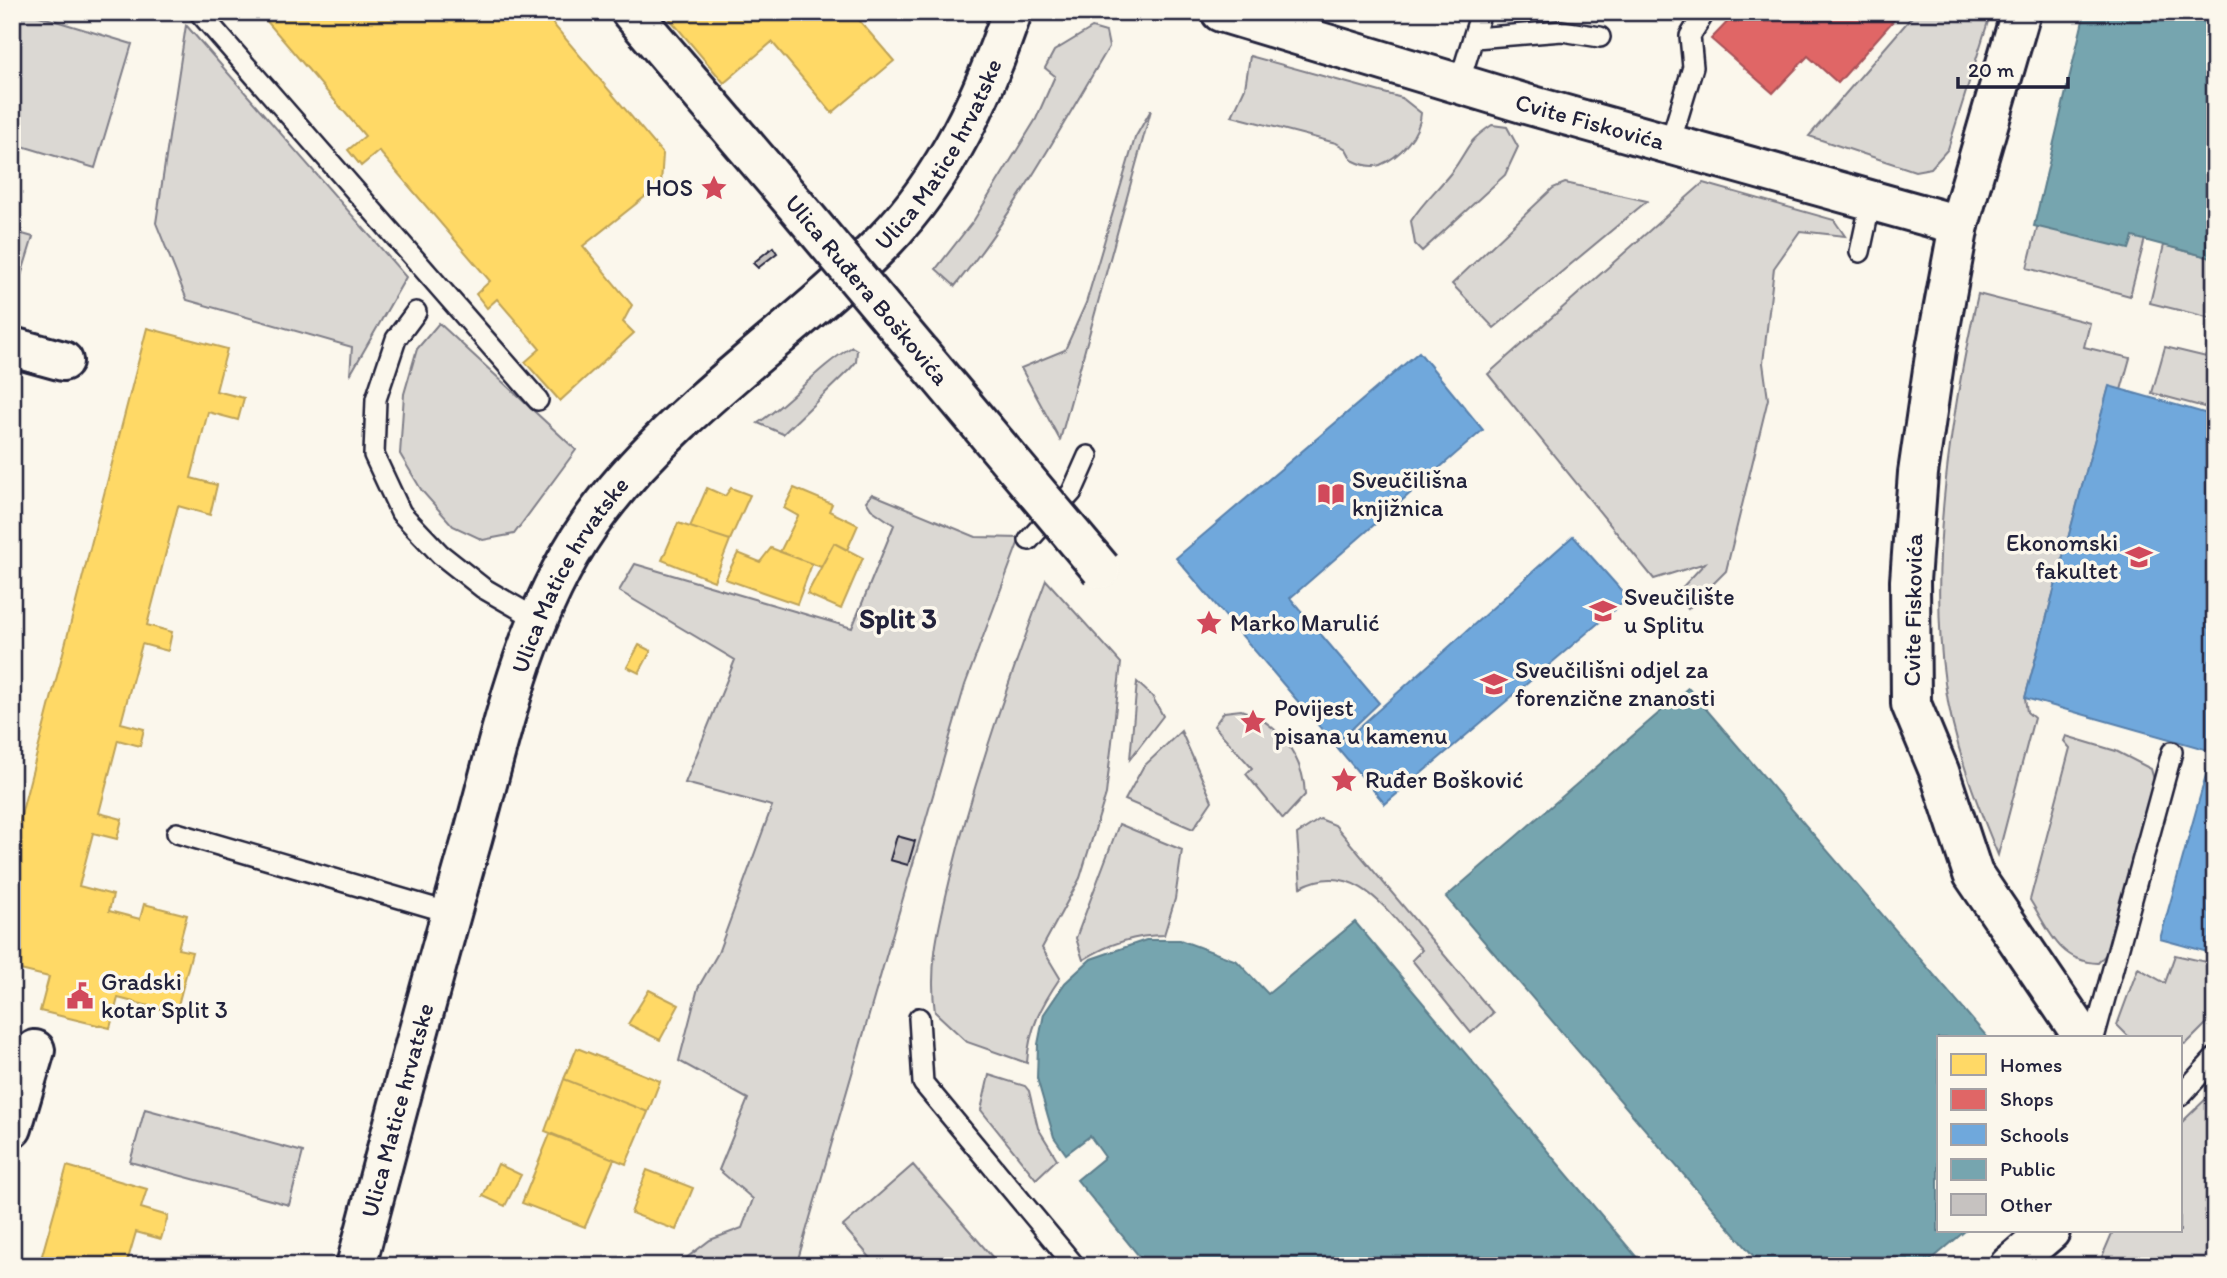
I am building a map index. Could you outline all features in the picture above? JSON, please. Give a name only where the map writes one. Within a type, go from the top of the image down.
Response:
[{"type":"street","name":"Ulica Ruđera Boškovića","points":[[631,12],[1101,569]]},
{"type":"street","name":"Ulica Matice hrvatske","points":[[356,1266],[503,727],[537,619],[564,564],[599,511],[650,450],[885,240],[932,183],[972,113],[1012,12]]},
{"type":"street","name":"Cvite Fiskovića","points":[[1221,12],[1459,83],[1959,225]]},
{"type":"street","name":"Cvite Fiskovića","points":[[2021,12],[1959,225],[1918,473],[1910,582],[1911,704],[1939,771],[1973,874],[2083,1036]]},
{"type":"street","points":[[12,346],[62,361]]},
{"type":"street","points":[[12,1128],[35,1050]]},
{"type":"street","points":[[2009,1266],[2049,1232]]},
{"type":"lane","points":[[199,12],[538,400]]},
{"type":"lane","points":[[1459,83],[1481,12]]},
{"type":"lane","points":[[1670,143],[1693,67],[1690,36],[1705,12]]},
{"type":"lane","points":[[1475,38],[1562,31],[1600,37]]},
{"type":"lane","points":[[1860,252],[1871,201]]},
{"type":"lane","points":[[416,312],[396,340],[376,400],[374,455],[401,513],[440,554],[483,588],[537,619]]},
{"type":"lane","points":[[1029,540],[1072,492],[1088,456]]},
{"type":"lane","points":[[2095,1036],[2172,752]]},
{"type":"lane","points":[[177,833],[451,913]]},
{"type":"lane","points":[[919,1018],[923,1083],[1076,1266]]},
{"type":"lane","points":[[2182,1094],[2215,1058]]},
{"type":"shaded area","points":[[12,12],[26,12],[132,44],[95,168],[12,143]]},
{"type":"shaded area","points":[[1916,12],[1991,12],[1948,149],[1931,168],[1915,171],[1809,136]]},
{"type":"shaded area","points":[[186,25],[406,277],[350,375],[352,347],[187,300],[156,223]]},
{"type":"shaded area","points":[[1092,28],[1106,32],[1109,47],[1017,199],[955,286],[936,269],[974,220],[1036,119],[1055,76],[1045,68],[1054,51]]},
{"type":"shaded area","points":[[1250,56],[1402,98],[1421,113],[1417,129],[1408,144],[1395,156],[1373,166],[1352,160],[1346,149],[1336,143],[1232,116],[1245,88]]},
{"type":"shaded area","points":[[1151,110],[1060,440],[1021,368],[1065,350],[1086,303],[1135,138]]},
{"type":"shaded area","points":[[1492,125],[1507,127],[1518,147],[1505,175],[1422,251],[1415,244],[1411,221],[1450,174],[1471,143]]},
{"type":"shaded area","points":[[2052,169],[2157,193],[2130,296],[2027,268]]},
{"type":"shaded area","points":[[1565,183],[1647,201],[1494,328],[1452,284],[1553,188]]},
{"type":"shaded area","points":[[1703,183],[1834,220],[1845,236],[1800,231],[1774,268],[1763,363],[1768,399],[1726,571],[1688,609],[1676,594],[1705,563],[1654,579],[1488,374]]},
{"type":"shaded area","points":[[12,231],[33,237],[12,305]]},
{"type":"shaded area","points":[[2164,245],[2215,259],[2215,319],[2150,303]]},
{"type":"shaded area","points":[[1978,294],[2090,323],[2084,347],[2130,358],[2121,390],[2109,387],[2025,698],[2027,712],[2034,718],[1998,855],[1973,792],[1953,727],[1940,637],[1939,588],[1945,488],[1959,388]]},
{"type":"shaded area","points":[[439,323],[576,450],[514,534],[483,540],[453,526],[422,491],[400,454],[404,394],[417,349]]},
{"type":"shaded area","points":[[852,347],[857,350],[856,362],[783,434],[758,423],[827,364]]},
{"type":"shaded area","points":[[2165,347],[2215,359],[2215,410],[2152,393]]},
{"type":"shaded area","points":[[872,494],[976,537],[1020,538],[965,685],[796,1266],[676,1266],[710,1240],[742,1228],[753,1199],[719,1170],[748,1099],[679,1061],[698,988],[718,953],[772,806],[685,783],[735,660],[619,591],[635,564],[852,628],[894,525],[871,509],[866,501]]},
{"type":"shaded area","points":[[1046,580],[1121,663],[1106,794],[1080,878],[1042,948],[1060,978],[1037,1018],[1030,1039],[1027,1063],[967,1042],[935,1012],[933,977],[943,909],[971,800]]},
{"type":"shaded area","points":[[1137,682],[1152,696],[1163,716],[1130,759]]},
{"type":"shaded area","points":[[1241,710],[1254,715],[1277,732],[1294,754],[1300,767],[1305,795],[1283,819],[1246,774],[1252,768],[1214,726],[1224,712]]},
{"type":"shaded area","points":[[1181,731],[1212,801],[1193,829],[1125,800],[1143,767]]},
{"type":"shaded area","points":[[2066,736],[2116,751],[2151,769],[2155,783],[2110,950],[2098,963],[2085,961],[2064,951],[2030,900],[2070,748],[2064,741]]},
{"type":"shaded area","points":[[1320,819],[1335,825],[1493,1013],[1471,1033],[1412,960],[1422,950],[1384,906],[1355,884],[1338,879],[1321,880],[1301,887],[1297,834]]},
{"type":"shaded area","points":[[1119,824],[1182,850],[1175,899],[1164,935],[1122,942],[1083,960],[1076,938]]},
{"type":"shaded area","points":[[2175,955],[2215,964],[2215,1015],[2187,1043],[2182,1044],[2182,1036],[2128,1036],[2117,1025],[2138,968],[2165,983]]},
{"type":"shaded area","points":[[989,1075],[1025,1086],[1029,1091],[1038,1128],[1057,1159],[1036,1179],[981,1110]]},
{"type":"shaded area","points":[[2215,1090],[2215,1266],[2098,1266],[2113,1232],[2182,1232],[2182,1122]]},
{"type":"shaded area","points":[[145,1109],[303,1152],[289,1205],[130,1162]]},
{"type":"shaded area","points":[[913,1165],[1000,1266],[873,1266],[875,1263],[843,1226]]},
{"type":"building: Homes","points":[[259,12],[543,12],[663,154],[661,184],[583,246],[632,305],[623,322],[634,333],[560,401],[525,362],[540,349],[497,299],[487,308],[476,294],[490,281],[379,151],[361,166],[348,150],[365,136]]},
{"type":"building: Homes","points":[[664,12],[852,12],[894,61],[832,113],[772,42],[724,83]]},
{"type":"building: Homes","points":[[147,328],[227,349],[216,391],[244,398],[238,420],[208,412],[191,478],[217,485],[210,515],[178,506],[147,625],[172,632],[168,651],[142,644],[121,723],[144,729],[140,746],[118,740],[99,813],[122,819],[117,839],[93,833],[79,886],[113,895],[109,911],[140,919],[144,904],[187,915],[178,949],[192,952],[176,1013],[118,998],[110,1028],[40,1011],[49,977],[12,968],[12,850]]},
{"type":"building: Homes","points":[[707,488],[725,496],[731,488],[750,495],[730,540],[690,527]]},
{"type":"building: Homes","points":[[794,488],[832,504],[829,511],[858,525],[847,550],[834,543],[821,567],[780,552],[798,516],[784,508]]},
{"type":"building: Homes","points":[[678,523],[730,540],[714,581],[662,560]]},
{"type":"building: Homes","points":[[834,543],[863,558],[841,609],[807,594]]},
{"type":"building: Homes","points":[[771,548],[812,564],[797,604],[725,579],[738,553],[760,562]]},
{"type":"building: Homes","points":[[639,645],[651,651],[639,673],[627,667]]},
{"type":"building: Homes","points":[[649,990],[679,1005],[660,1040],[628,1024]]},
{"type":"building: Homes","points":[[577,1048],[660,1081],[648,1112],[564,1079]]},
{"type":"building: Homes","points":[[564,1079],[648,1112],[626,1164],[545,1131]]},
{"type":"building: Homes","points":[[550,1134],[614,1159],[585,1227],[522,1203]]},
{"type":"building: Homes","points":[[498,1164],[521,1175],[505,1206],[483,1196]]},
{"type":"building: Homes","points":[[67,1166],[147,1189],[141,1208],[168,1216],[161,1239],[136,1232],[126,1266],[39,1266]]},
{"type":"building: Homes","points":[[647,1170],[693,1188],[676,1230],[631,1213]]},
{"type":"building: Shops","points":[[1737,12],[1901,12],[1838,83],[1808,56],[1773,93],[1711,39]]},
{"type":"building: Schools","name":"Sveučilišna knjižnica","points":[[1419,352],[1483,430],[1290,598],[1379,703],[1335,745],[1176,558]]},
{"type":"building: Schools","name":"Ekonomski fakultet","points":[[2109,386],[2215,416],[2215,752],[2025,698]]},
{"type":"building: Schools","points":[[1573,536],[1628,598],[1385,804],[1337,747]]},
{"type":"building: Schools","points":[[2208,768],[2215,770],[2215,954],[2160,939]]},
{"type":"building: Public","points":[[2085,12],[2215,12],[2215,259],[2133,237],[2129,249],[2034,226]]},
{"type":"building: Public","points":[[1688,688],[1986,1036],[1937,1036],[1937,1232],[1964,1232],[1924,1266],[1762,1266],[1446,897]]},
{"type":"building: Public","points":[[1355,922],[1644,1266],[1147,1266],[1077,1180],[1105,1157],[1090,1136],[1066,1154],[1054,1137],[1037,1078],[1038,1044],[1044,1014],[1065,983],[1091,959],[1146,940],[1180,940],[1237,961],[1268,994]]},
{"type":"building: Other","points":[[773,247],[777,253],[758,268],[753,263]]},
{"type":"building: Other","points":[[897,836],[915,841],[908,865],[890,860]]},
{"type":"place","name":"HOS","points":[[714,188]]},
{"type":"place","name":"Sveučilišna knjižnica","points":[[1331,494]]},
{"type":"place","name":"Ekonomski fakultet","points":[[2139,557]]},
{"type":"place","name":"Sveučilište u Splitu","points":[[1603,611]]},
{"type":"place","name":"Marko Marulić","points":[[1209,623]]},
{"type":"place","name":"Sveučilišni odjel za forenzične znanosti","points":[[1494,684]]},
{"type":"place","name":"Povijest pisana u kamenu","points":[[1253,722]]},
{"type":"place","name":"Ruđer Bošković","points":[[1344,780]]},
{"type":"place","name":"Gradski kotar Split 3","points":[[80,996]]},
{"type":"district","name":"Split 3","points":[[898,618]]}]
